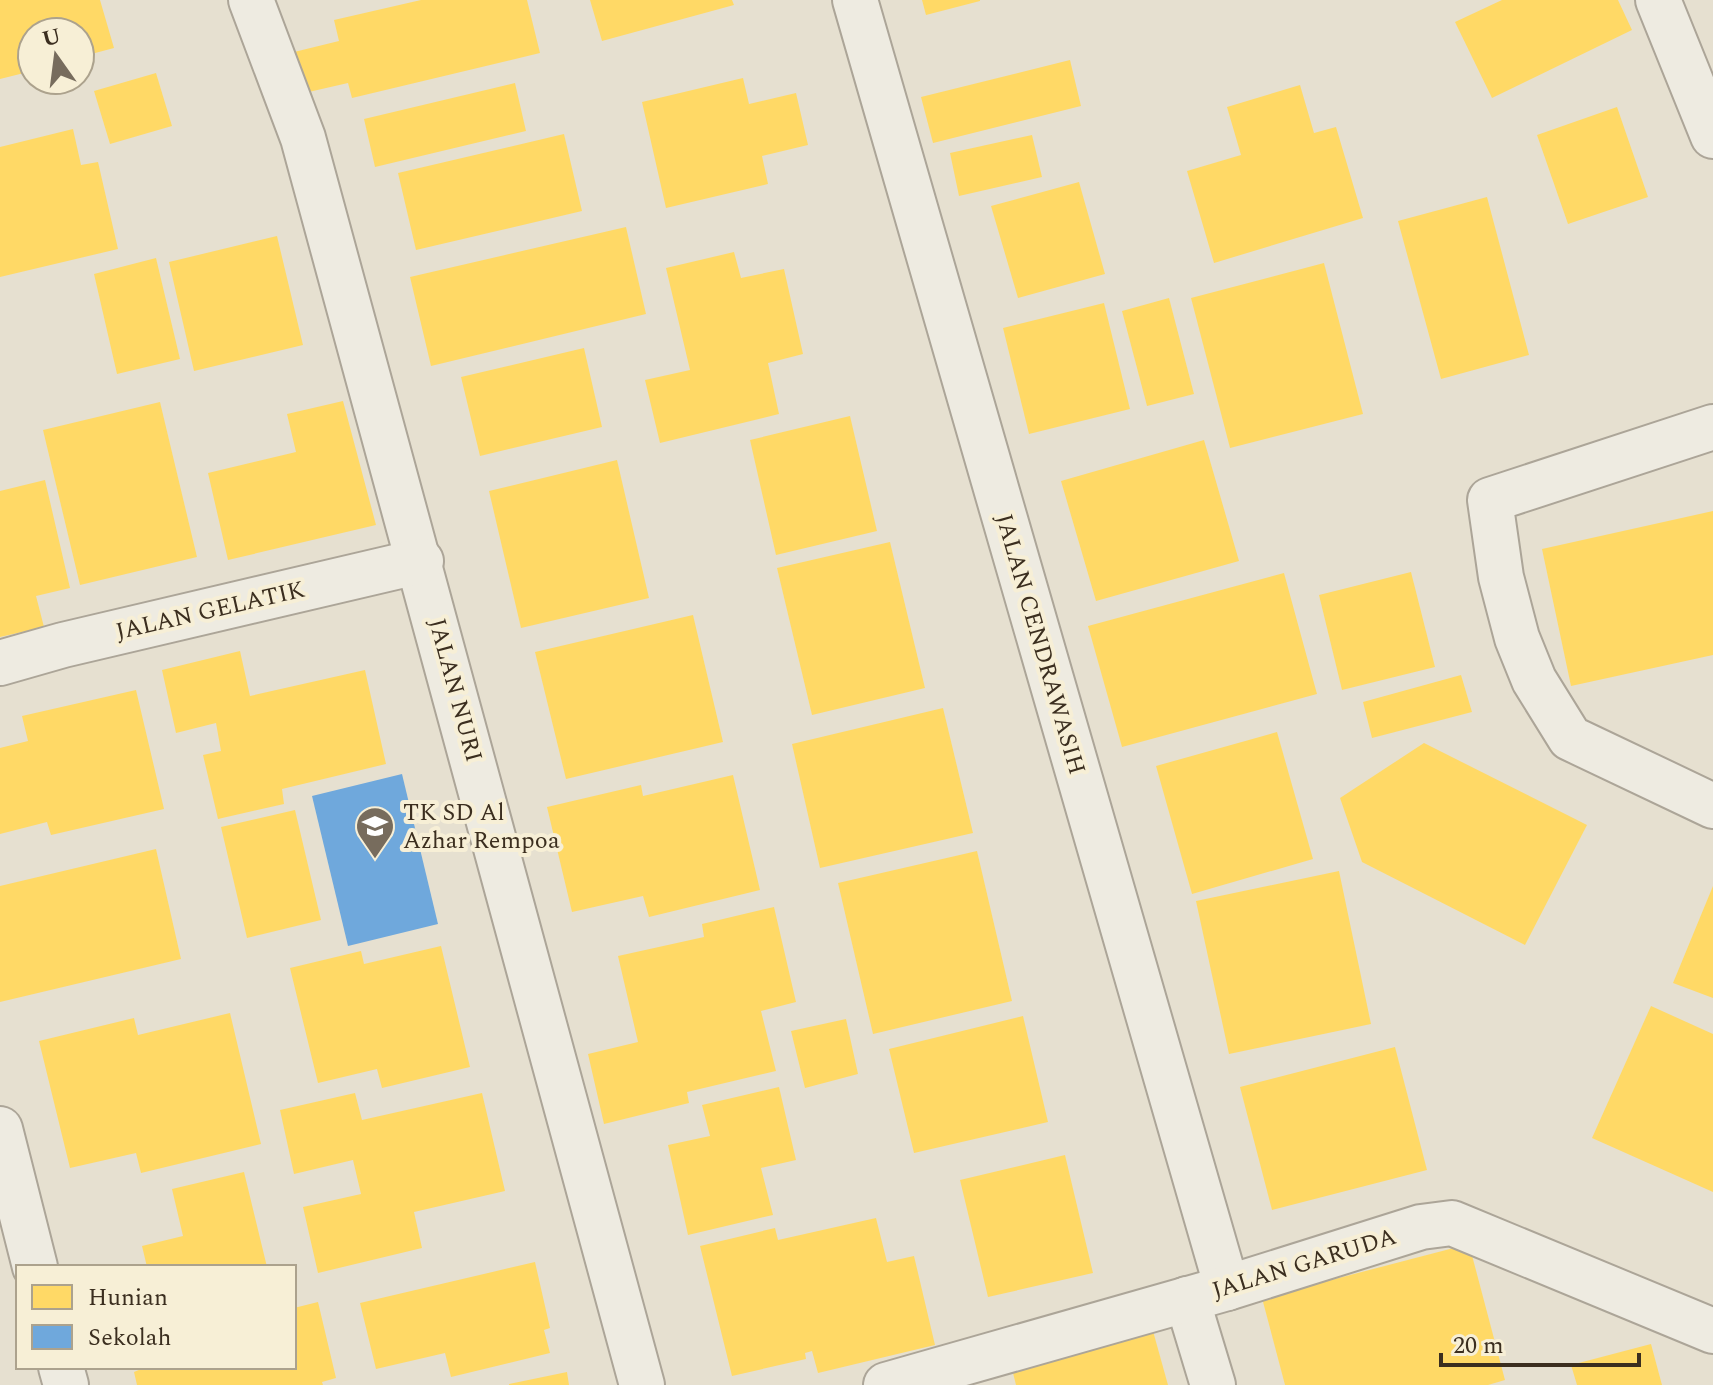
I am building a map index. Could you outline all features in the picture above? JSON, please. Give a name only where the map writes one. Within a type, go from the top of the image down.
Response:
[{"type":"street","name":"JALAN NURI","points":[[251,0],[303,138],[421,561],[642,1385]]},
{"type":"street","name":"JALAN CENDRAWASIH","points":[[855,0],[1207,1293],[1213,1385]]},
{"type":"street","points":[[1658,0],[1713,136]]},
{"type":"street","points":[[1713,427],[1490,500],[1501,577],[1517,638],[1534,680],[1570,738],[1713,806]]},
{"type":"street","name":"JALAN GELATIK","points":[[0,663],[63,645],[421,561]]},
{"type":"street","points":[[1673,788],[1713,765]]},
{"type":"street","points":[[0,1129],[34,1265]]},
{"type":"street","name":"JALAN GARUDA","points":[[886,1385],[1207,1293],[1421,1227],[1452,1223],[1713,1331]]},
{"type":"building: Hunian","points":[[0,0],[100,0],[114,48],[96,53],[96,16],[16,16],[16,75],[0,79]]},
{"type":"building: Hunian","points":[[421,0],[527,0],[540,53],[352,98],[348,83],[300,94],[290,53],[339,41],[334,20]]},
{"type":"building: Hunian","points":[[590,0],[732,0],[734,5],[602,41]]},
{"type":"building: Hunian","points":[[922,0],[980,0],[980,1],[926,15]]},
{"type":"building: Hunian","points":[[1502,0],[1618,0],[1632,30],[1492,98],[1455,22]]},
{"type":"building: Hunian","points":[[1070,60],[1081,106],[933,143],[921,97]]},
{"type":"building: Hunian","points":[[156,73],[172,126],[110,144],[96,90]]},
{"type":"building: Hunian","points":[[743,78],[749,104],[796,93],[808,145],[762,156],[768,184],[666,208],[642,102]]},
{"type":"building: Hunian","points":[[515,83],[526,131],[375,167],[364,119]]},
{"type":"building: Hunian","points":[[1300,85],[1314,133],[1336,127],[1363,218],[1214,263],[1187,171],[1241,155],[1227,107]]},
{"type":"building: Hunian","points":[[1617,107],[1648,197],[1568,224],[1537,135]]},
{"type":"building: Hunian","points":[[73,129],[81,165],[98,162],[118,249],[0,277],[0,147]]},
{"type":"building: Hunian","points":[[564,134],[582,211],[416,250],[398,173]]},
{"type":"building: Hunian","points":[[1032,135],[1042,177],[959,196],[950,153]]},
{"type":"building: Hunian","points":[[1079,182],[1105,274],[1018,298],[991,206]]},
{"type":"building: Hunian","points":[[1487,197],[1529,355],[1441,379],[1398,221]]},
{"type":"building: Hunian","points":[[626,227],[646,314],[431,366],[410,277]]},
{"type":"building: Hunian","points":[[277,236],[303,345],[194,371],[169,262]]},
{"type":"building: Hunian","points":[[734,252],[741,278],[784,269],[803,354],[768,363],[779,414],[660,443],[645,380],[690,370],[666,268]]},
{"type":"building: Hunian","points":[[156,258],[180,359],[117,374],[94,274]]},
{"type":"building: Hunian","points":[[1324,263],[1363,414],[1230,448],[1191,298]]},
{"type":"building: Hunian","points":[[1169,298],[1194,394],[1147,406],[1122,311]]},
{"type":"building: Hunian","points":[[1104,303],[1130,409],[1029,434],[1003,328]]},
{"type":"building: Hunian","points":[[584,348],[602,427],[480,456],[461,377]]},
{"type":"building: Hunian","points":[[343,401],[376,525],[228,560],[208,473],[296,452],[287,414]]},
{"type":"building: Hunian","points":[[160,402],[197,557],[80,585],[43,430]]},
{"type":"building: Hunian","points":[[850,416],[877,531],[776,555],[750,440]]},
{"type":"building: Hunian","points":[[1204,440],[1239,561],[1096,601],[1061,481]]},
{"type":"building: Hunian","points":[[617,460],[649,598],[521,628],[489,491]]},
{"type":"building: Hunian","points":[[45,480],[70,588],[36,596],[44,627],[0,637],[0,491]]},
{"type":"building: Hunian","points":[[1713,511],[1713,655],[1571,686],[1542,549]]},
{"type":"building: Hunian","points":[[890,542],[925,688],[812,715],[777,568]]},
{"type":"building: Hunian","points":[[1411,572],[1435,667],[1342,690],[1319,595]]},
{"type":"building: Hunian","points":[[1284,573],[1317,694],[1122,747],[1088,626]]},
{"type":"building: Hunian","points":[[693,615],[723,742],[566,779],[535,652]]},
{"type":"building: Hunian","points":[[240,651],[250,696],[365,670],[386,764],[282,789],[284,804],[218,819],[203,755],[221,751],[216,723],[176,733],[162,670]]},
{"type":"building: Hunian","points":[[1461,675],[1472,712],[1372,738],[1363,702]]},
{"type":"building: Hunian","points":[[136,690],[164,809],[51,835],[47,822],[0,834],[0,748],[28,741],[22,716]]},
{"type":"building: Hunian","points":[[943,708],[973,833],[820,868],[792,744]]},
{"type":"building: Hunian","points":[[1277,732],[1313,859],[1192,894],[1156,766]]},
{"type":"building: Hunian","points":[[1424,743],[1587,825],[1525,945],[1362,862],[1340,798]]},
{"type":"building: Hunian","points":[[733,775],[760,890],[649,917],[643,896],[572,912],[547,807],[641,785],[643,796]]},
{"type":"building: Hunian","points":[[295,810],[321,920],[247,938],[221,827]]},
{"type":"building: Hunian","points":[[156,849],[181,959],[0,1002],[0,886]]},
{"type":"building: Hunian","points":[[977,851],[1012,1001],[873,1034],[838,883]]},
{"type":"building: Hunian","points":[[1339,871],[1371,1024],[1229,1054],[1196,901]]},
{"type":"building: Hunian","points":[[1713,886],[1713,998],[1673,983]]},
{"type":"building: Hunian","points":[[774,907],[796,1002],[761,1011],[776,1071],[687,1092],[689,1103],[604,1124],[588,1054],[638,1042],[618,956],[704,937],[702,924]]},
{"type":"building: Hunian","points":[[441,946],[470,1067],[382,1088],[377,1069],[318,1083],[290,968],[361,951],[364,964]]},
{"type":"building: Hunian","points":[[1651,1006],[1713,1034],[1713,1192],[1592,1138]]},
{"type":"building: Hunian","points":[[230,1013],[261,1144],[141,1173],[136,1153],[70,1168],[39,1041],[134,1018],[138,1035]]},
{"type":"building: Hunian","points":[[1023,1016],[1048,1122],[914,1153],[889,1049]]},
{"type":"building: Hunian","points":[[846,1019],[858,1074],[805,1088],[791,1031]]},
{"type":"building: Hunian","points":[[1395,1047],[1427,1170],[1272,1210],[1240,1087]]},
{"type":"building: Hunian","points":[[779,1087],[796,1160],[761,1168],[773,1215],[688,1235],[668,1145],[710,1136],[702,1105]]},
{"type":"building: Hunian","points":[[355,1093],[362,1120],[482,1093],[505,1191],[414,1212],[422,1248],[318,1273],[303,1207],[361,1194],[353,1160],[294,1174],[280,1110]]},
{"type":"building: Hunian","points":[[1065,1155],[1093,1273],[988,1297],[960,1180]]},
{"type":"building: Hunian","points":[[244,1172],[267,1265],[147,1265],[142,1246],[183,1236],[172,1189]]},
{"type":"building: Hunian","points":[[876,1218],[887,1262],[914,1256],[935,1345],[818,1373],[812,1351],[805,1353],[806,1359],[732,1376],[700,1246],[775,1228],[778,1240]]},
{"type":"building: Hunian","points":[[1469,1244],[1505,1380],[1488,1385],[1285,1385],[1262,1298]]},
{"type":"building: Hunian","points":[[535,1262],[550,1328],[544,1330],[550,1353],[451,1377],[445,1353],[376,1369],[360,1303]]},
{"type":"building: Hunian","points":[[318,1302],[336,1378],[322,1382],[323,1385],[137,1385],[134,1372],[141,1369],[296,1369],[296,1308]]},
{"type":"building: Hunian","points":[[1153,1331],[1168,1385],[1016,1385],[1012,1369]]},
{"type":"building: Hunian","points":[[1651,1344],[1662,1385],[1577,1385],[1571,1365]]},
{"type":"building: Hunian","points":[[567,1372],[569,1385],[509,1385],[509,1384]]},
{"type":"building: Sekolah","name":"TK SD Al Azhar Rempoa","points":[[402,774],[438,924],[348,946],[312,796]]},
{"type":"place","name":"TK SD Al Azhar Rempoa","points":[[375,860]]}]
